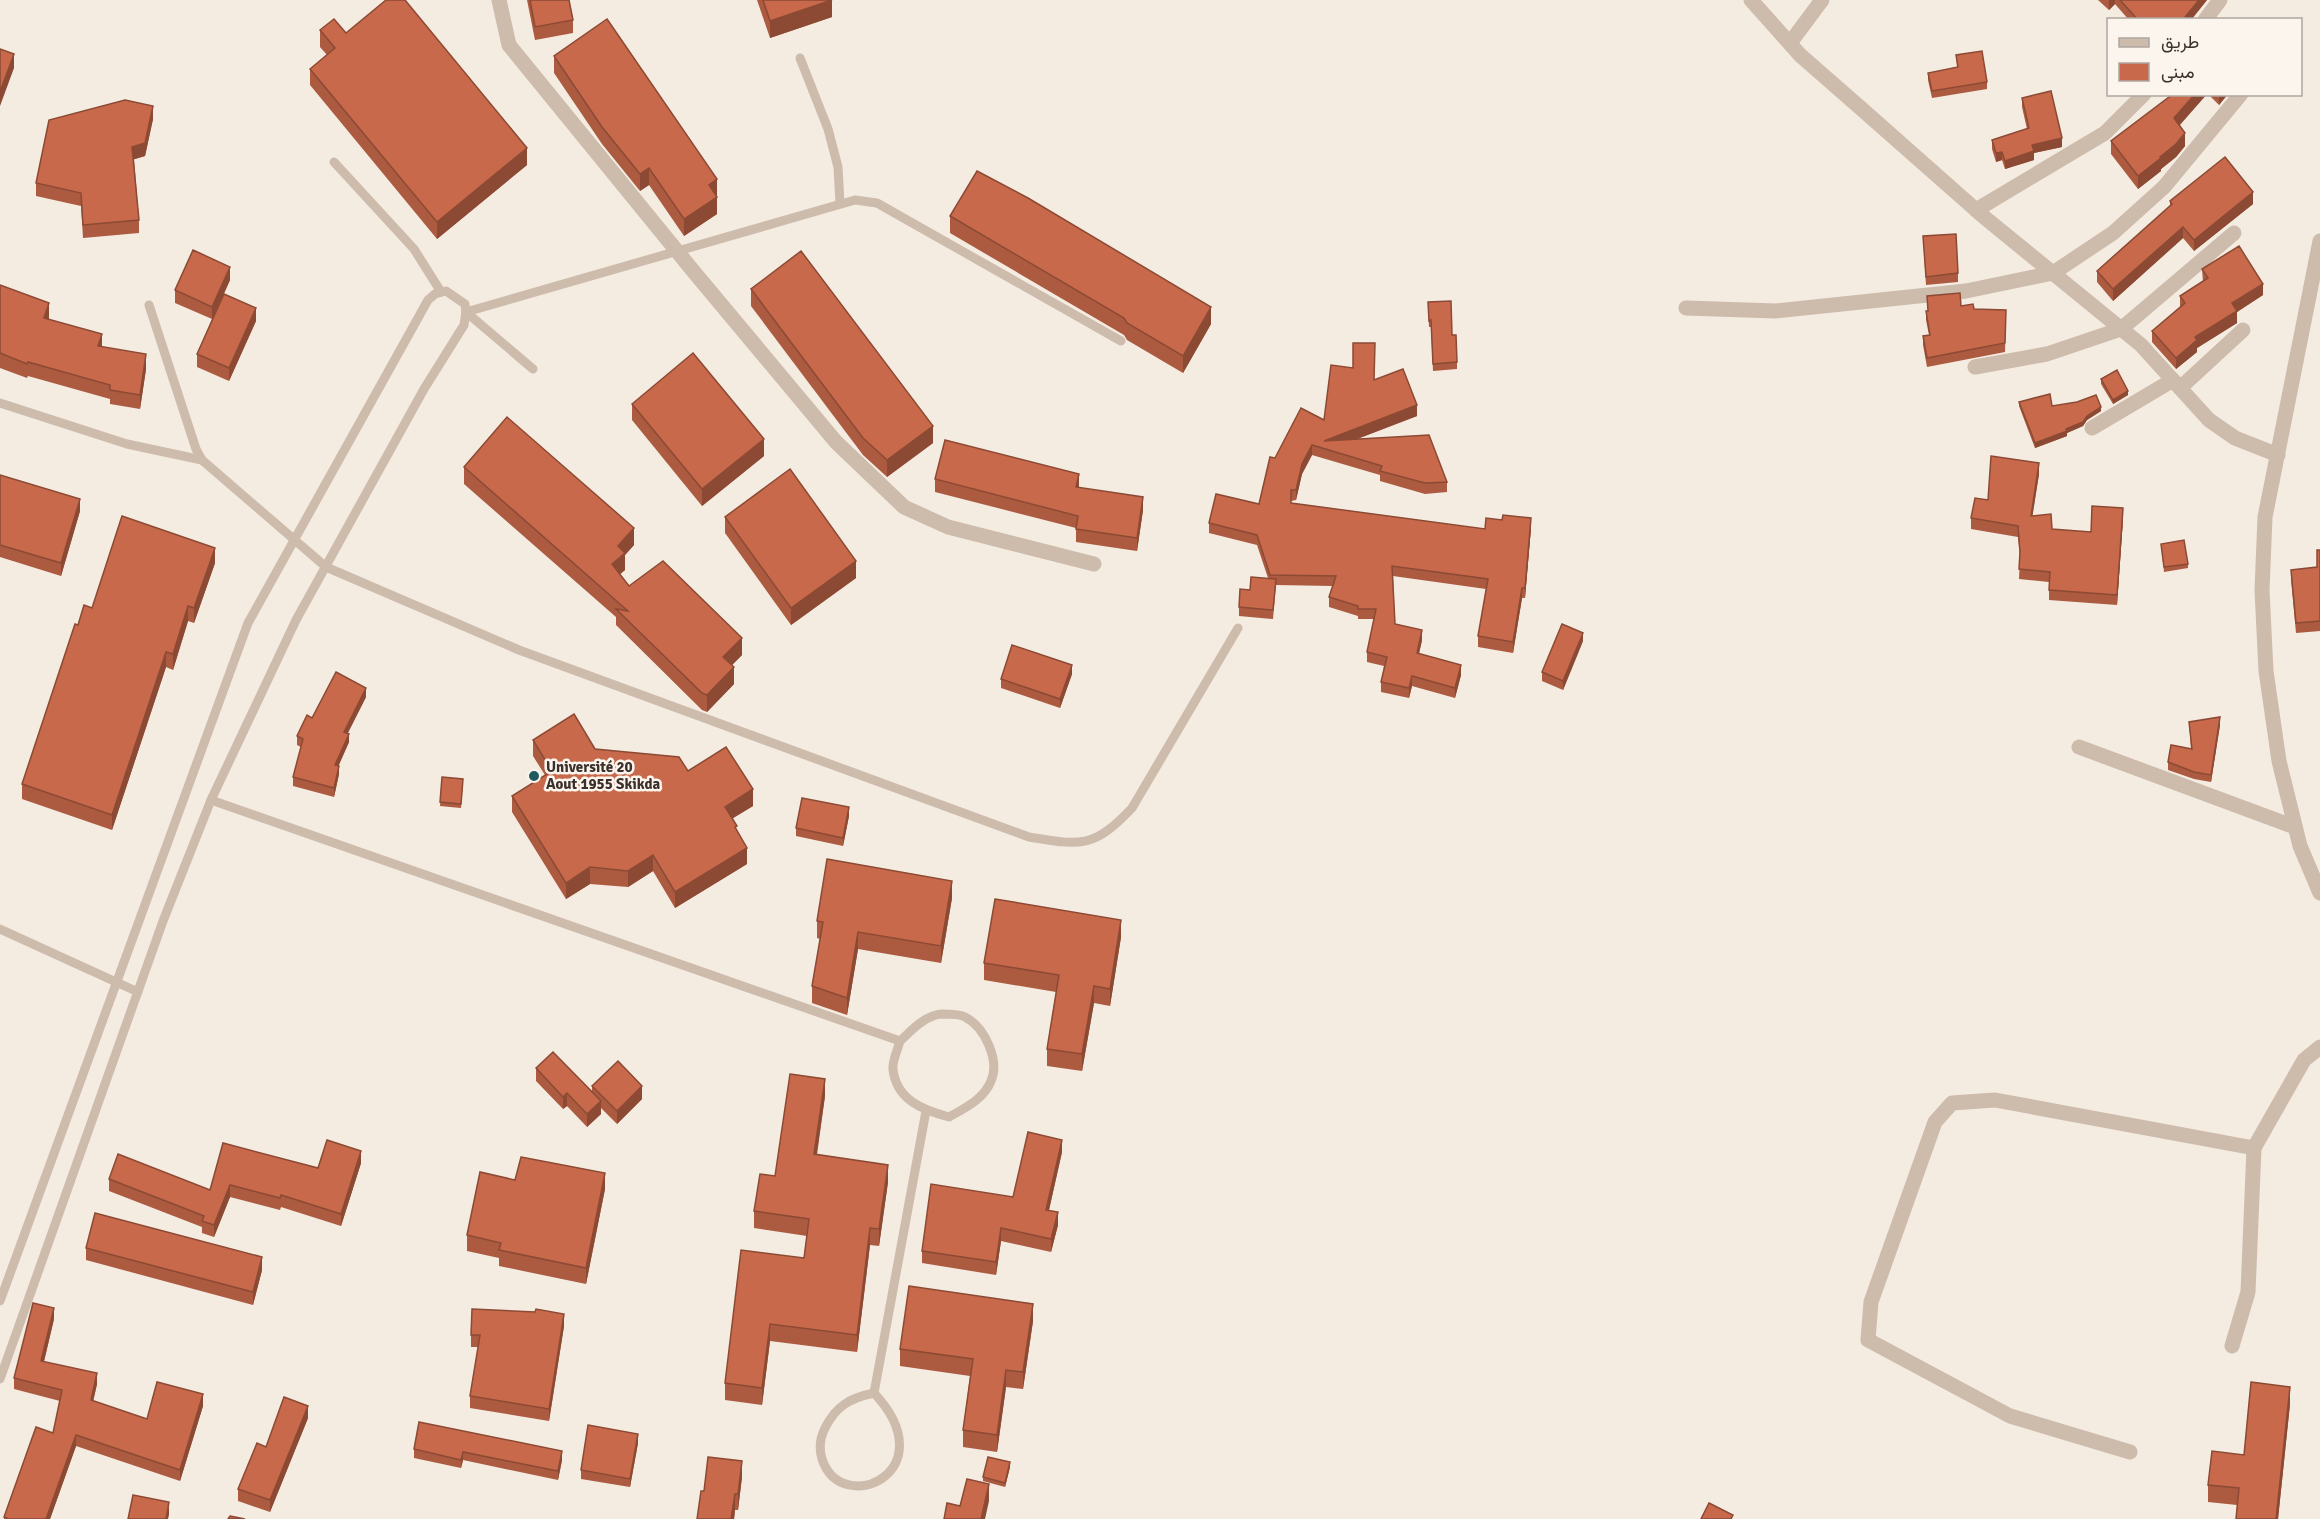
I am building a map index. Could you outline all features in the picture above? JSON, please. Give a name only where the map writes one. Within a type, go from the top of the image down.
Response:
[{"type":"street","points":[[500,0],[509,45],[836,442],[904,507],[948,527],[1094,564]]},
{"type":"street","points":[[1751,0],[1790,44],[1976,210],[2141,345],[2209,420],[2235,438],[2278,455]]},
{"type":"street","points":[[1790,44],[1822,0]]},
{"type":"street","points":[[2206,18],[2220,0]]},
{"type":"street","points":[[1976,210],[2105,133],[2142,96]]},
{"type":"street","points":[[1686,308],[1775,311],[1966,291],[2053,273],[2113,234],[2164,187],[2239,96]]},
{"type":"street","points":[[1975,367],[2047,354],[2121,328],[2234,233]]},
{"type":"street","points":[[2320,241],[2265,517],[2262,590],[2268,682],[2279,761],[2300,846],[2320,892]]},
{"type":"street","points":[[2092,428],[2177,384],[2243,330]]},
{"type":"street","points":[[2079,747],[2295,827]]},
{"type":"street","points":[[2232,1346],[2248,1292],[2254,1148],[2304,1060],[2320,1047]]},
{"type":"street","points":[[2130,1452],[2010,1416],[1868,1340],[1871,1302],[1935,1122],[1952,1103],[1995,1100],[2254,1148]]},
{"type":"lane","points":[[800,58],[828,129],[838,167],[840,203]]},
{"type":"lane","points":[[334,162],[414,249],[441,292]]},
{"type":"lane","points":[[466,312],[855,200],[877,203],[1121,340]]},
{"type":"lane","points":[[0,1301],[248,622],[429,300],[446,291],[465,304],[464,325],[424,388],[296,620],[211,800],[163,921],[0,1379]]},
{"type":"lane","points":[[149,305],[196,449],[202,460],[326,567],[519,650],[1029,837],[1063,843],[1084,843],[1111,830],[1132,808],[1238,628]]},
{"type":"lane","points":[[466,312],[533,369]]},
{"type":"lane","points":[[0,403],[127,444],[202,460]]},
{"type":"lane","points":[[211,800],[900,1041]]},
{"type":"lane","points":[[0,929],[138,992]]},
{"type":"lane","points":[[940,1014],[964,1016],[978,1028],[991,1049],[994,1065],[991,1082],[971,1104],[949,1117],[926,1111],[901,1093],[893,1068],[900,1041],[921,1022],[940,1014]]},
{"type":"lane","points":[[874,1393],[926,1111]]},
{"type":"lane","points":[[874,1393],[888,1407],[897,1425],[900,1444],[894,1468],[886,1477],[872,1484],[855,1486],[845,1484],[826,1471],[820,1454],[821,1436],[832,1414],[844,1402],[874,1393]]},
{"type":"building","points":[[386,0],[405,0],[527,148],[437,222],[310,69],[335,48],[320,30],[334,19],[346,33]]},
{"type":"building","points":[[530,0],[569,0],[573,20],[535,27]]},
{"type":"building","points":[[763,0],[832,0],[770,21]]},
{"type":"building","points":[[2120,0],[2199,0],[2186,18],[2136,18]]},
{"type":"building","points":[[607,19],[717,179],[709,185],[717,197],[684,219],[649,168],[640,174],[602,127],[554,56]]},
{"type":"building","points":[[0,49],[14,54],[0,92]]},
{"type":"building","points":[[1982,51],[1987,82],[1932,91],[1928,73],[1958,67],[1956,55]]},
{"type":"building","points":[[2051,91],[2062,138],[2032,145],[2034,151],[2005,161],[2002,152],[1996,153],[1992,140],[2029,128],[2022,98]]},
{"type":"building","points":[[2170,96],[2193,96],[2174,118],[2185,133],[2161,158],[2138,176],[2111,141]]},
{"type":"building","points":[[125,100],[153,106],[145,143],[132,147],[139,220],[83,225],[81,193],[36,183],[49,120]]},
{"type":"building","points":[[2225,157],[2253,192],[2194,240],[2183,227],[2113,289],[2097,271],[2172,204],[2170,201]]},
{"type":"building","points":[[977,171],[1028,198],[1211,307],[1183,356],[1127,323],[1124,318],[950,216]]},
{"type":"building","points":[[1956,234],[1958,273],[1926,277],[1923,236]]},
{"type":"building","points":[[2239,246],[2263,284],[2232,303],[2237,311],[2195,337],[2197,340],[2176,358],[2152,331],[2185,303],[2180,296],[2208,278],[2202,269]]},
{"type":"building","points":[[193,250],[230,267],[212,307],[175,290]]},
{"type":"building","points":[[801,251],[933,426],[887,460],[863,438],[751,289]]},
{"type":"building","points":[[0,285],[49,303],[44,318],[102,334],[98,346],[146,354],[140,395],[110,390],[110,385],[28,362],[27,364],[0,353]]},
{"type":"building","points":[[1960,293],[1961,306],[1973,304],[1974,309],[2006,310],[2005,343],[1927,358],[1923,336],[1930,335],[1926,311],[1928,311],[1927,296]]},
{"type":"building","points":[[224,294],[256,308],[229,368],[197,354]]},
{"type":"building","points":[[1451,301],[1452,335],[1456,335],[1457,362],[1433,364],[1428,302]]},
{"type":"building","points":[[1353,343],[1375,343],[1374,380],[1403,369],[1417,405],[1324,441],[1429,435],[1447,482],[1425,483],[1380,471],[1382,466],[1312,445],[1302,464],[1296,490],[1291,490],[1291,503],[1485,529],[1486,518],[1502,520],[1503,515],[1531,518],[1525,588],[1522,588],[1513,642],[1478,636],[1488,579],[1392,566],[1395,624],[1422,630],[1417,653],[1461,665],[1455,688],[1412,676],[1409,688],[1381,682],[1387,657],[1367,652],[1376,609],[1358,609],[1358,606],[1329,597],[1336,576],[1270,575],[1257,535],[1209,523],[1216,494],[1259,504],[1270,457],[1275,458],[1301,408],[1324,420],[1331,365],[1353,368]]},
{"type":"building","points":[[693,353],[764,439],[702,489],[632,404]]},
{"type":"building","points":[[2117,370],[2128,391],[2113,400],[2101,379]]},
{"type":"building","points":[[2050,394],[2052,406],[2077,402],[2096,395],[2101,407],[2087,416],[2083,422],[2066,429],[2067,431],[2035,443],[2019,402]]},
{"type":"building","points":[[507,417],[634,528],[618,546],[625,553],[612,564],[629,586],[663,561],[742,638],[723,657],[734,667],[707,695],[702,693],[616,609],[628,611],[464,467]]},
{"type":"building","points":[[945,440],[1079,474],[1076,487],[1143,497],[1137,538],[1076,529],[1078,516],[935,479]]},
{"type":"building","points":[[1991,456],[2039,463],[2031,516],[2051,514],[2052,529],[2091,532],[2092,506],[2123,508],[2117,595],[2049,590],[2050,572],[2019,569],[2018,526],[1971,518],[1975,498],[1988,500]]},
{"type":"building","points":[[790,469],[856,561],[791,608],[725,517]]},
{"type":"building","points":[[0,475],[80,499],[61,563],[0,545]]},
{"type":"building","points":[[122,516],[215,548],[194,608],[188,606],[173,654],[166,652],[112,815],[22,784],[75,624],[78,625],[84,605],[92,608]]},
{"type":"building","points":[[2184,540],[2188,564],[2164,567],[2161,544]]},
{"type":"building","points":[[2317,550],[2320,550],[2320,621],[2296,623],[2291,570],[2317,567]]},
{"type":"building","points":[[1251,577],[1276,579],[1273,610],[1239,607],[1240,589],[1250,590]]},
{"type":"building","points":[[1562,624],[1583,633],[1563,681],[1542,672]]},
{"type":"building","points":[[1012,645],[1072,665],[1060,699],[1001,679]]},
{"type":"building","points":[[336,672],[366,688],[344,732],[349,734],[335,765],[339,766],[334,788],[293,777],[303,739],[297,736],[307,715],[312,718]]},
{"type":"building","points":[[574,714],[595,749],[679,757],[688,771],[726,747],[753,789],[725,807],[747,848],[675,892],[653,855],[628,871],[590,867],[566,883],[512,796],[552,771],[533,740]]},
{"type":"building","points":[[2220,717],[2211,775],[2194,772],[2168,762],[2171,745],[2192,749],[2189,722]]},
{"type":"building","points":[[442,777],[463,779],[461,804],[440,802]]},
{"type":"building","points":[[802,798],[849,807],[843,838],[796,828]]},
{"type":"building","points":[[827,859],[952,881],[941,946],[858,932],[847,998],[812,986],[823,922],[817,921]]},
{"type":"building","points":[[995,899],[1121,920],[1110,989],[1094,986],[1082,1054],[1047,1049],[1059,975],[984,963]]},
{"type":"building","points":[[553,1052],[601,1101],[587,1114],[567,1093],[563,1097],[536,1068]]},
{"type":"building","points":[[618,1061],[642,1086],[617,1111],[592,1086]]},
{"type":"building","points":[[790,1074],[825,1079],[814,1154],[888,1165],[879,1229],[870,1228],[857,1335],[770,1324],[762,1388],[725,1383],[741,1250],[804,1258],[809,1219],[754,1211],[760,1174],[775,1176]]},
{"type":"building","points":[[1028,1132],[1062,1140],[1046,1210],[1058,1212],[1051,1239],[1001,1228],[996,1262],[922,1251],[931,1184],[1013,1197]]},
{"type":"building","points":[[327,1140],[361,1151],[341,1214],[281,1195],[280,1198],[230,1185],[214,1225],[202,1221],[204,1216],[109,1179],[118,1154],[210,1190],[223,1143],[318,1168]]},
{"type":"building","points":[[521,1157],[605,1173],[586,1268],[499,1250],[501,1243],[467,1235],[480,1172],[515,1180]]},
{"type":"building","points":[[95,1213],[262,1257],[253,1292],[86,1248]]},
{"type":"building","points":[[909,1286],[1033,1304],[1023,1372],[1006,1370],[997,1435],[963,1430],[973,1359],[900,1349]]},
{"type":"building","points":[[33,1303],[54,1308],[41,1361],[97,1373],[91,1400],[147,1419],[157,1382],[203,1394],[180,1470],[76,1435],[46,1519],[4,1517],[36,1427],[53,1433],[62,1390],[14,1378]]},
{"type":"building","points":[[472,1309],[535,1312],[536,1309],[564,1314],[549,1409],[470,1396],[480,1335],[471,1335]]},
{"type":"building","points":[[2251,1382],[2290,1387],[2276,1519],[2236,1519],[2239,1488],[2208,1485],[2212,1451],[2244,1455]]},
{"type":"building","points":[[284,1397],[308,1406],[270,1500],[238,1489],[257,1443],[266,1447]]},
{"type":"building","points":[[419,1422],[562,1451],[558,1471],[463,1452],[461,1460],[414,1449]]},
{"type":"building","points":[[588,1425],[638,1434],[630,1479],[581,1470]]},
{"type":"building","points":[[708,1457],[742,1461],[738,1494],[735,1494],[731,1519],[697,1519],[701,1491],[704,1491]]},
{"type":"building","points":[[988,1457],[1010,1462],[1005,1483],[983,1477]]},
{"type":"building","points":[[967,1479],[989,1484],[981,1519],[944,1519],[947,1503],[960,1506]]},
{"type":"building","points":[[133,1495],[169,1502],[166,1519],[128,1519]]},
{"type":"building","points":[[1709,1503],[1733,1515],[1731,1519],[1701,1519]]},
{"type":"building","points":[[230,1516],[245,1519],[228,1519]]},
{"type":"place","name":"Université 20 Aout 1955 Skikda","points":[[534,776]]}]
